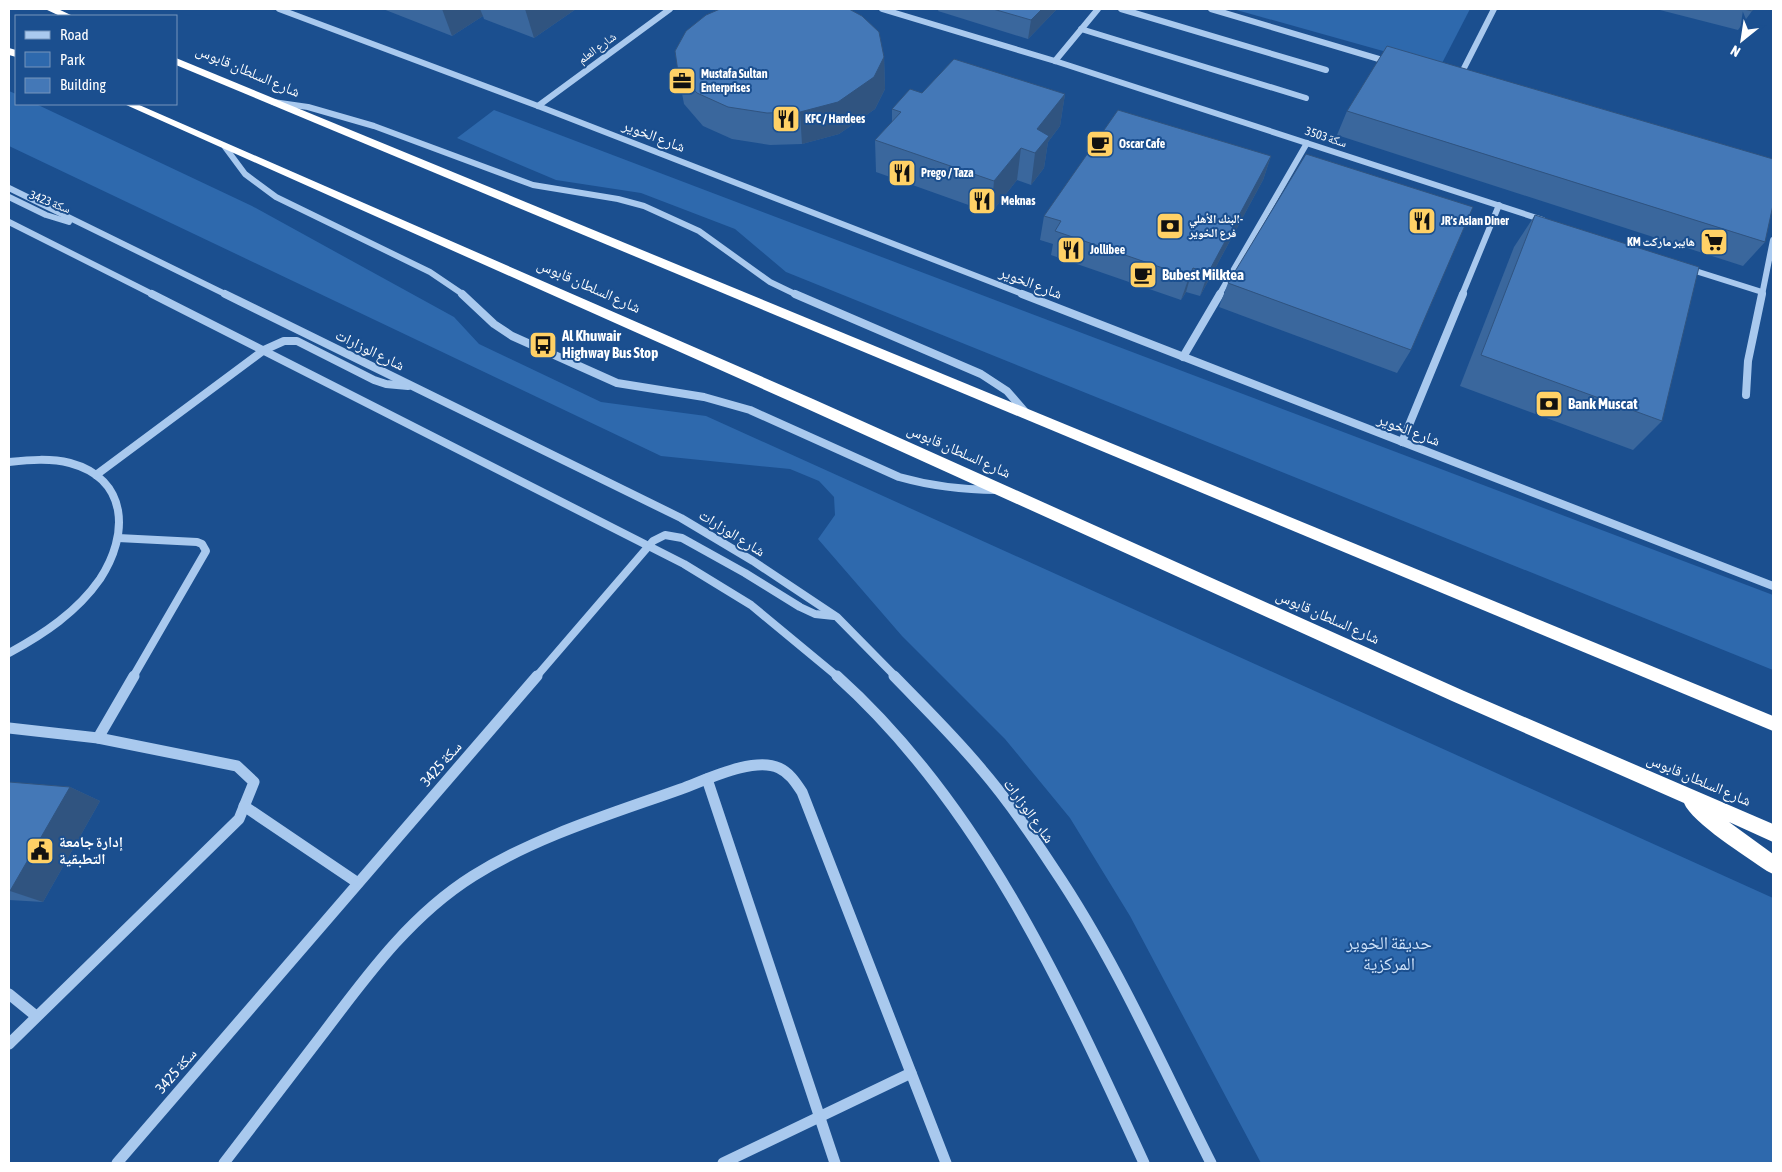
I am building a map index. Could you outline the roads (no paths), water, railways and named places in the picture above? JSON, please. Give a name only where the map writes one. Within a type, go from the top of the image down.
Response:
[{"type":"highway","points":[[50,9],[65,15]]},
{"type":"highway","name":"شارع السلطان قابوس","points":[[178,62],[1773,724]]},
{"type":"highway","name":"شارع السلطان قابوس","points":[[131,105],[1000,490],[1458,696],[1773,833]]},
{"type":"highway","points":[[1684,794],[1714,822],[1773,865]]},
{"type":"street","name":"شارع الخوير","points":[[279,9],[538,106],[1773,586]]},
{"type":"street","name":"شارع العلم","points":[[538,106],[670,9]]},
{"type":"street","name":"سكة 3503","points":[[882,9],[1056,61],[1554,224]]},
{"type":"street","points":[[1056,61],[1098,9]]},
{"type":"street","points":[[1121,9],[1326,70]]},
{"type":"street","points":[[1211,9],[1400,65]]},
{"type":"street","points":[[1466,85],[1457,82],[1494,9]]},
{"type":"street","points":[[1081,29],[1306,98]]},
{"type":"street","points":[[273,102],[304,105],[356,118],[532,184],[570,193],[619,200],[668,216],[706,234],[757,274],[790,293],[981,374],[1007,391],[1027,414]]},
{"type":"street","points":[[1183,357],[1307,143]]},
{"type":"street","points":[[226,147],[245,174],[276,197],[418,265],[459,292],[506,332],[604,378],[631,386],[704,397],[750,410],[898,476],[922,484],[948,489],[1000,490]]},
{"type":"street","name":"شارع الوزارات","points":[[9,188],[681,518],[753,561],[837,617],[946,729],[984,772],[1044,854],[1091,929],[1128,996],[1211,1163]]},
{"type":"street","name":"سكة 3423","points":[[9,197],[46,215],[84,225]]},
{"type":"street","points":[[1402,442],[1499,205]]},
{"type":"street","points":[[9,222],[649,545],[703,574],[776,623],[848,686],[886,723],[951,802],[982,848],[1040,948],[1108,1085],[1144,1163]]},
{"type":"street","points":[[1746,395],[1748,361],[1773,240]]},
{"type":"street","points":[[1682,266],[1762,292]]},
{"type":"street","points":[[96,475],[264,350]]},
{"type":"street","points":[[9,462],[38,458],[71,463],[96,475],[109,487],[117,502],[121,519],[118,538],[108,565],[89,592],[63,618],[30,642],[9,653]]},
{"type":"street","name":"سكة 3425","points":[[117,1163],[649,545],[659,537],[665,535],[677,536],[745,573],[800,607],[815,614],[837,617]]},
{"type":"street","points":[[98,738],[206,551],[202,544],[197,542],[118,538]]},
{"type":"street","points":[[9,728],[98,738],[236,766],[254,782],[239,819],[9,1044]]},
{"type":"street","points":[[224,1163],[372,970],[403,934],[437,902],[473,876],[550,837],[707,779],[758,763],[770,764],[780,768],[796,782],[802,792],[946,1163]]},
{"type":"street","points":[[707,779],[835,1163]]},
{"type":"street","points":[[244,806],[358,883]]},
{"type":"street","points":[[9,994],[36,1016]]},
{"type":"street","points":[[723,1163],[911,1073]]},
{"type":"lane","points":[[264,350],[284,341],[297,341],[374,380],[386,384],[414,387]]},
{"type":"place","name":"Mustafa Sultan Enterprises","points":[[682,81]]},
{"type":"place","name":"KFC / Hardees","points":[[786,119]]},
{"type":"place","name":"Oscar Cafe","points":[[1100,144]]},
{"type":"place","name":"Prego / Taza","points":[[902,173]]},
{"type":"place","name":"Meknas","points":[[982,201]]},
{"type":"place","name":"JR's Asian Diner","points":[[1422,221]]},
{"type":"place","name":"البنك الأهلي- فرع الخوير","points":[[1170,226]]},
{"type":"place","name":"KM هايبر ماركت","points":[[1714,242]]},
{"type":"place","name":"Jollibee","points":[[1071,250]]},
{"type":"place","name":"Bubest Milktea","points":[[1143,275]]},
{"type":"place","name":"Al Khuwair Highway Bus Stop","points":[[543,345]]},
{"type":"place","name":"Bank Muscat","points":[[1549,404]]},
{"type":"place","name":"إدارة جامعة التطبقية","points":[[40,851]]},
{"type":"park label","name":"حديقة الخوير المركزية","points":[[1389,953]]}]
